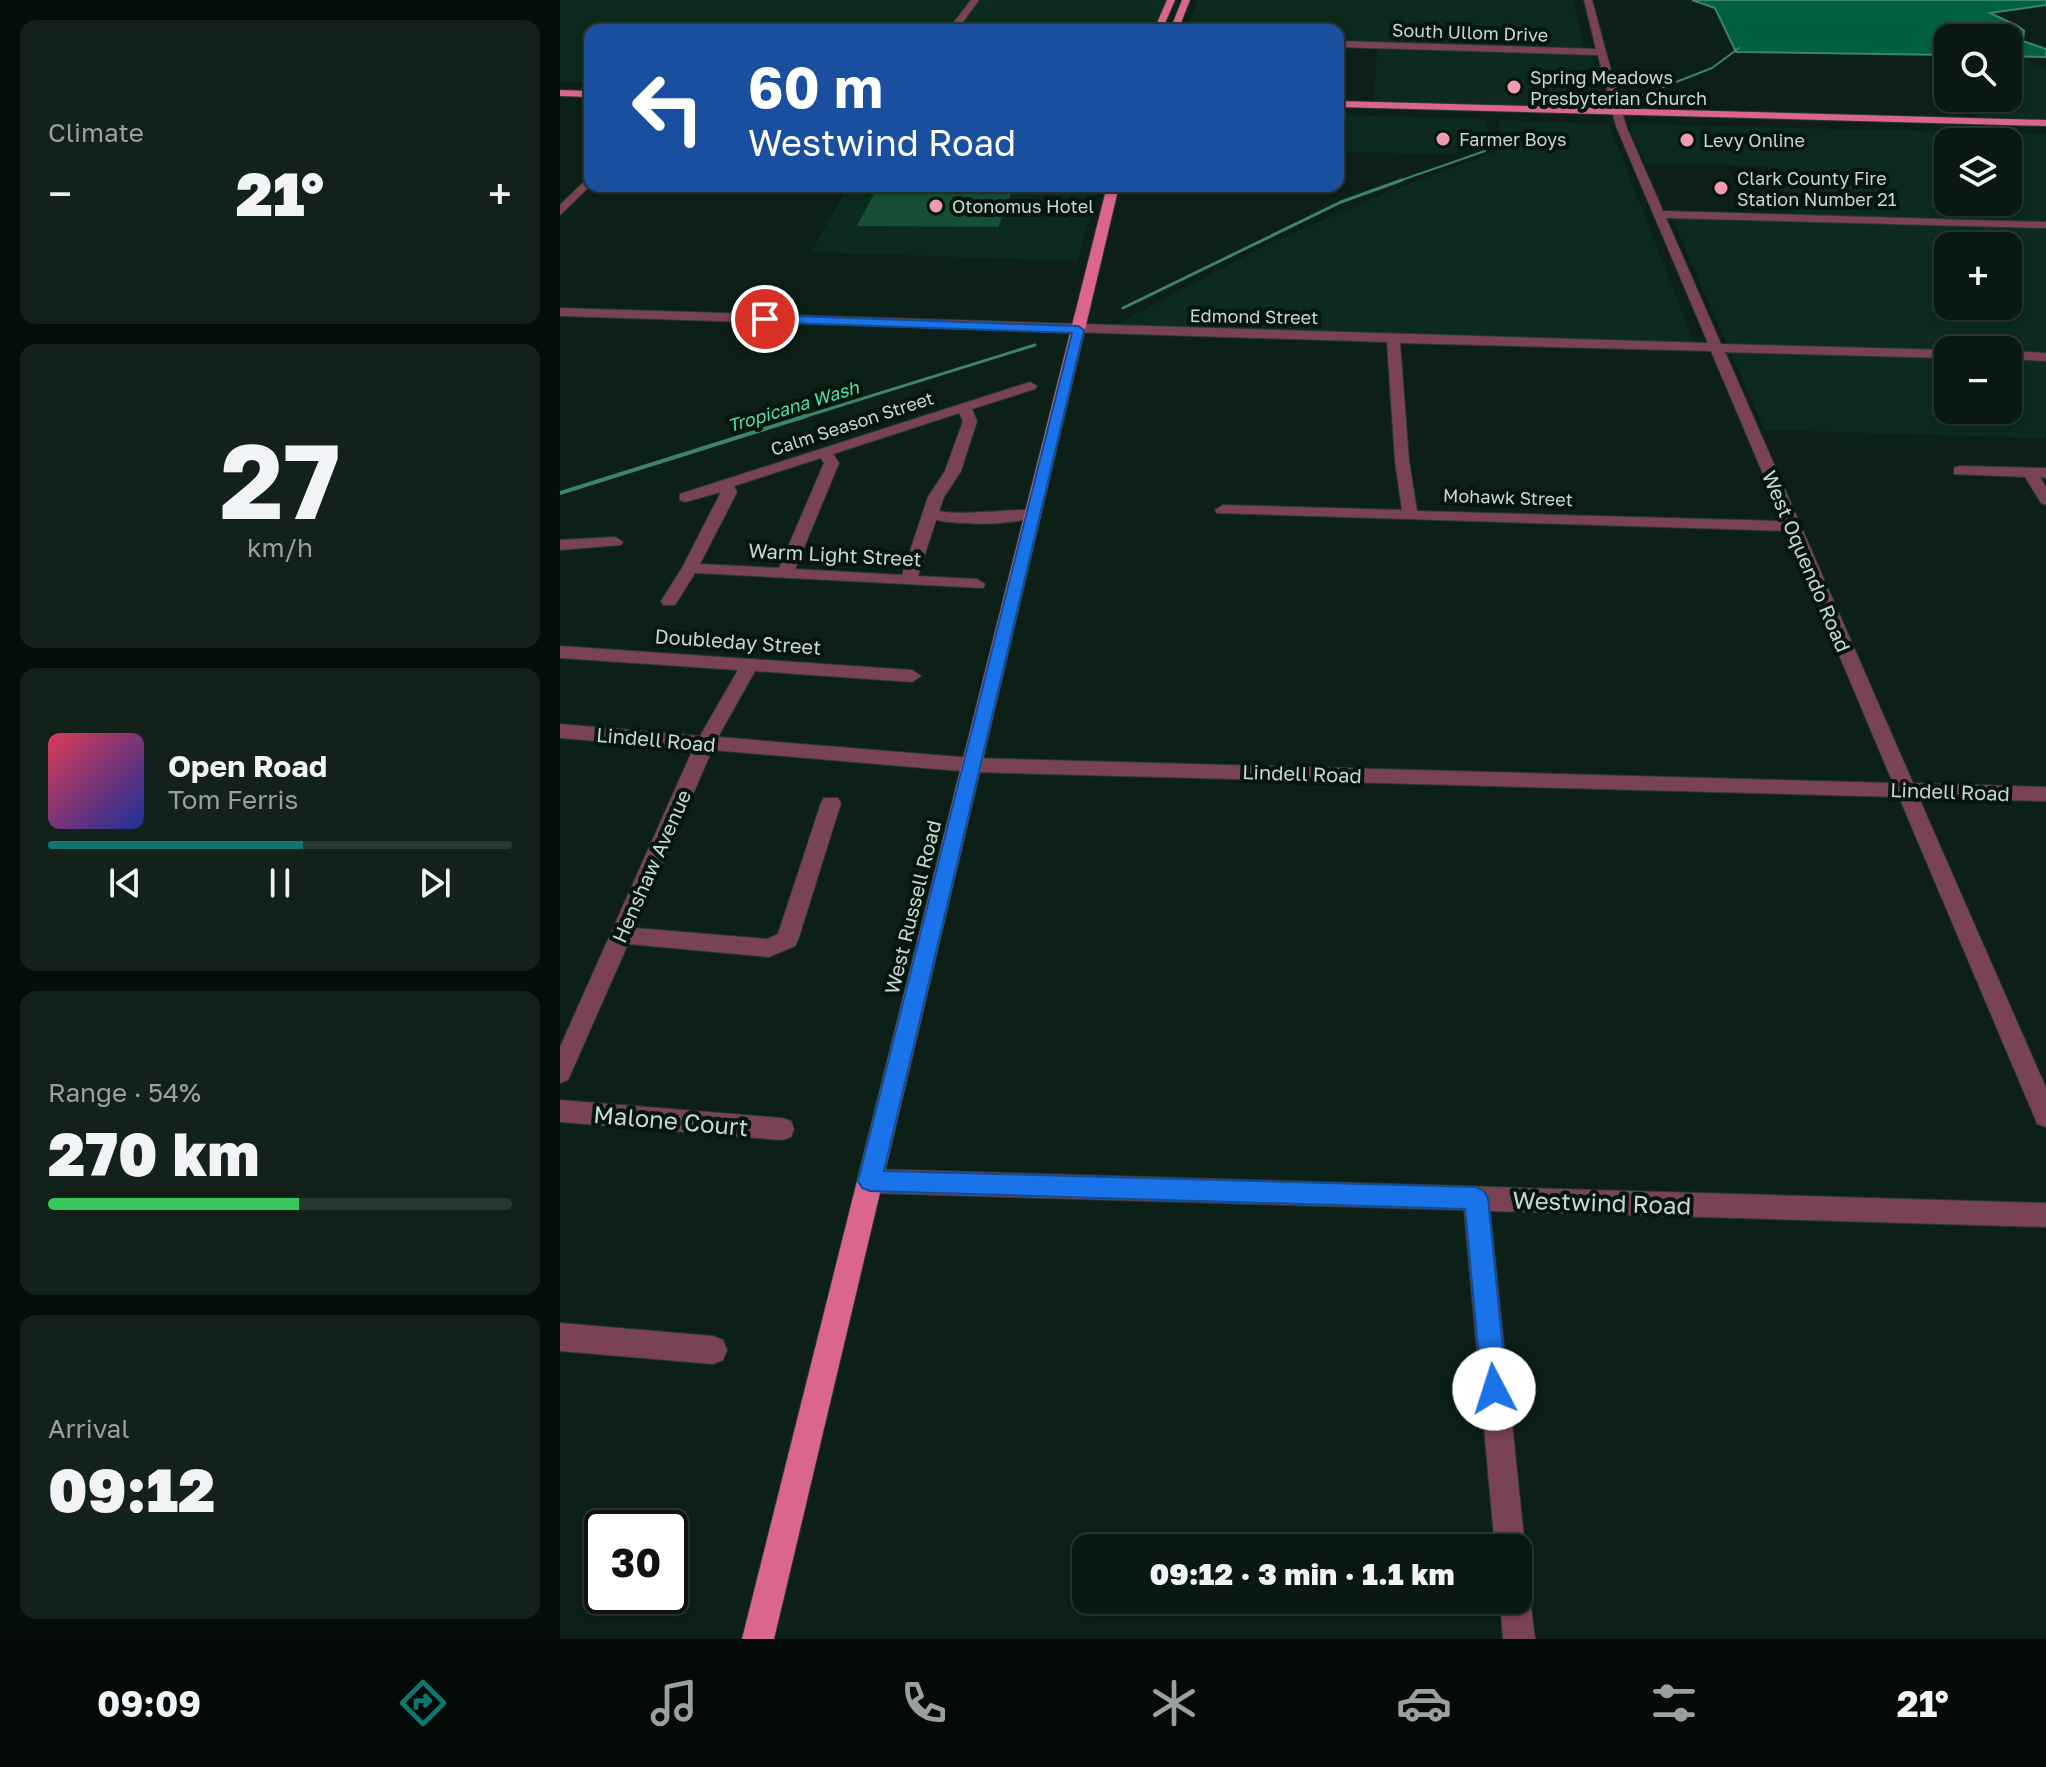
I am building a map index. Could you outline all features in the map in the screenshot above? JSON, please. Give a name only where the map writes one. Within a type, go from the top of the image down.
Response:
[{"type":"main road","points":[[1161,24],[1171,0]]},
{"type":"main road","points":[[1176,24],[1186,0]]},
{"type":"main road","points":[[560,86],[584,86]]},
{"type":"main road","points":[[560,93],[584,94]]},
{"type":"main road","points":[[1344,104],[2046,131]]},
{"type":"main road","points":[[1466,116],[1508,109]]},
{"type":"main road","points":[[1344,113],[2046,123]]},
{"type":"main road","name":"West Russell Road","points":[[758,1639],[1112,192]]},
{"type":"street","points":[[957,24],[975,0]]},
{"type":"street","name":"West Oquendo Road","points":[[1588,0],[1617,116],[2046,1116]]},
{"type":"street","name":"South Ullom Drive","points":[[1344,44],[1601,52]]},
{"type":"street","points":[[560,212],[584,186]]},
{"type":"street","points":[[1658,214],[2046,225]]},
{"type":"street","name":"Edmond Street","points":[[560,312],[1934,354]]},
{"type":"street","points":[[1393,337],[1402,461],[1410,514]]},
{"type":"street","points":[[2022,357],[2043,360]]},
{"type":"street","name":"Calm Season Street","points":[[685,497],[1030,386]]},
{"type":"street","points":[[909,578],[936,497],[953,471],[966,434],[970,421],[964,408]]},
{"type":"street","points":[[785,572],[832,463],[825,454]]},
{"type":"street","points":[[1959,471],[2038,473],[2046,500]]},
{"type":"street","points":[[669,601],[690,568],[729,492],[726,484]]},
{"type":"street","name":"Mohawk Street","points":[[1223,510],[1792,526]]},
{"type":"street","points":[[930,513],[942,518],[998,517],[1034,512]]},
{"type":"street","points":[[560,545],[615,542]]},
{"type":"street","name":"Warm Light Street","points":[[690,568],[977,584]]},
{"type":"street","name":"Doubleday Street","points":[[560,652],[912,676]]},
{"type":"street","name":"Henshaw Avenue","points":[[560,1073],[705,744],[751,663]]},
{"type":"street","name":"Lindell Road","points":[[560,731],[972,765],[2046,794]]},
{"type":"street","points":[[620,935],[769,948],[787,940],[831,803]]},
{"type":"street","name":"Malone Court","points":[[560,1111],[782,1129]]},
{"type":"street","name":"Westwind Road","points":[[870,1181],[2046,1215]]},
{"type":"street","points":[[1476,1198],[1509,1534]]},
{"type":"street","points":[[560,1337],[713,1350]]},
{"type":"street","points":[[1516,1614],[1519,1639]]},
{"type":"shaded area","points":[[560,0],[1174,0],[1159,24],[584,24],[584,82],[560,82]]},
{"type":"shaded area","points":[[1198,0],[1573,0],[1584,48],[1344,42],[1344,24],[1188,24]]},
{"type":"shaded area","points":[[1692,0],[2046,0],[2046,5],[1990,13],[2014,24],[1934,24],[1934,55],[1736,52],[1715,8]]},
{"type":"shaded area","points":[[2022,29],[2023,41],[2046,49],[2046,57],[2022,56]]},
{"type":"shaded area","points":[[1377,49],[1592,54],[1603,108],[1374,103]]},
{"type":"shaded area","points":[[2022,58],[2046,69],[2046,119],[1977,117],[1974,112],[2022,112]]},
{"type":"shaded area","points":[[1344,115],[1486,119],[1489,141],[1451,154],[1344,152]]},
{"type":"shaded area","points":[[1498,120],[1609,124],[1694,342],[1107,329],[1270,243],[1396,189],[1504,148]]},
{"type":"shaded area","points":[[1635,124],[1934,131],[1934,216],[2022,216],[2022,133],[2046,134],[2046,438],[1765,430],[1672,219],[1943,226],[1937,218],[1796,215],[1766,166],[1646,163],[1629,128]]},
{"type":"shaded area","points":[[845,192],[1096,192],[1078,261],[811,252]]},
{"type":"building","name":"Otonomus Hotel","points":[[875,192],[1012,192],[998,227],[857,226]]},
{"type":"waterway","points":[[1640,96],[1712,68],[1739,48]]},
{"type":"waterway","name":"Tropicana Wash","points":[[1396,182],[1485,151]]},
{"type":"waterway","name":"Tropicana Wash","points":[[1123,308],[1341,202],[1402,180]]},
{"type":"waterway","name":"Tropicana Wash","points":[[800,418],[1035,345]]},
{"type":"waterway","name":"Tropicana Wash","points":[[560,493],[806,416]]},
{"type":"place","name":"Spring Meadows Presbyterian Church","points":[[1514,87]]},
{"type":"place","name":"Farmer Boys","points":[[1443,139]]},
{"type":"place","name":"Levy Online","points":[[1687,140]]},
{"type":"place","name":"Clark County Fire Station Number 21","points":[[1721,188]]},
{"type":"place","name":"Otonomus Hotel","points":[[936,206]]},
{"type":"route","points":[[765,319],[1078,330],[870,1181],[1476,1198],[1494,1389]]}]
